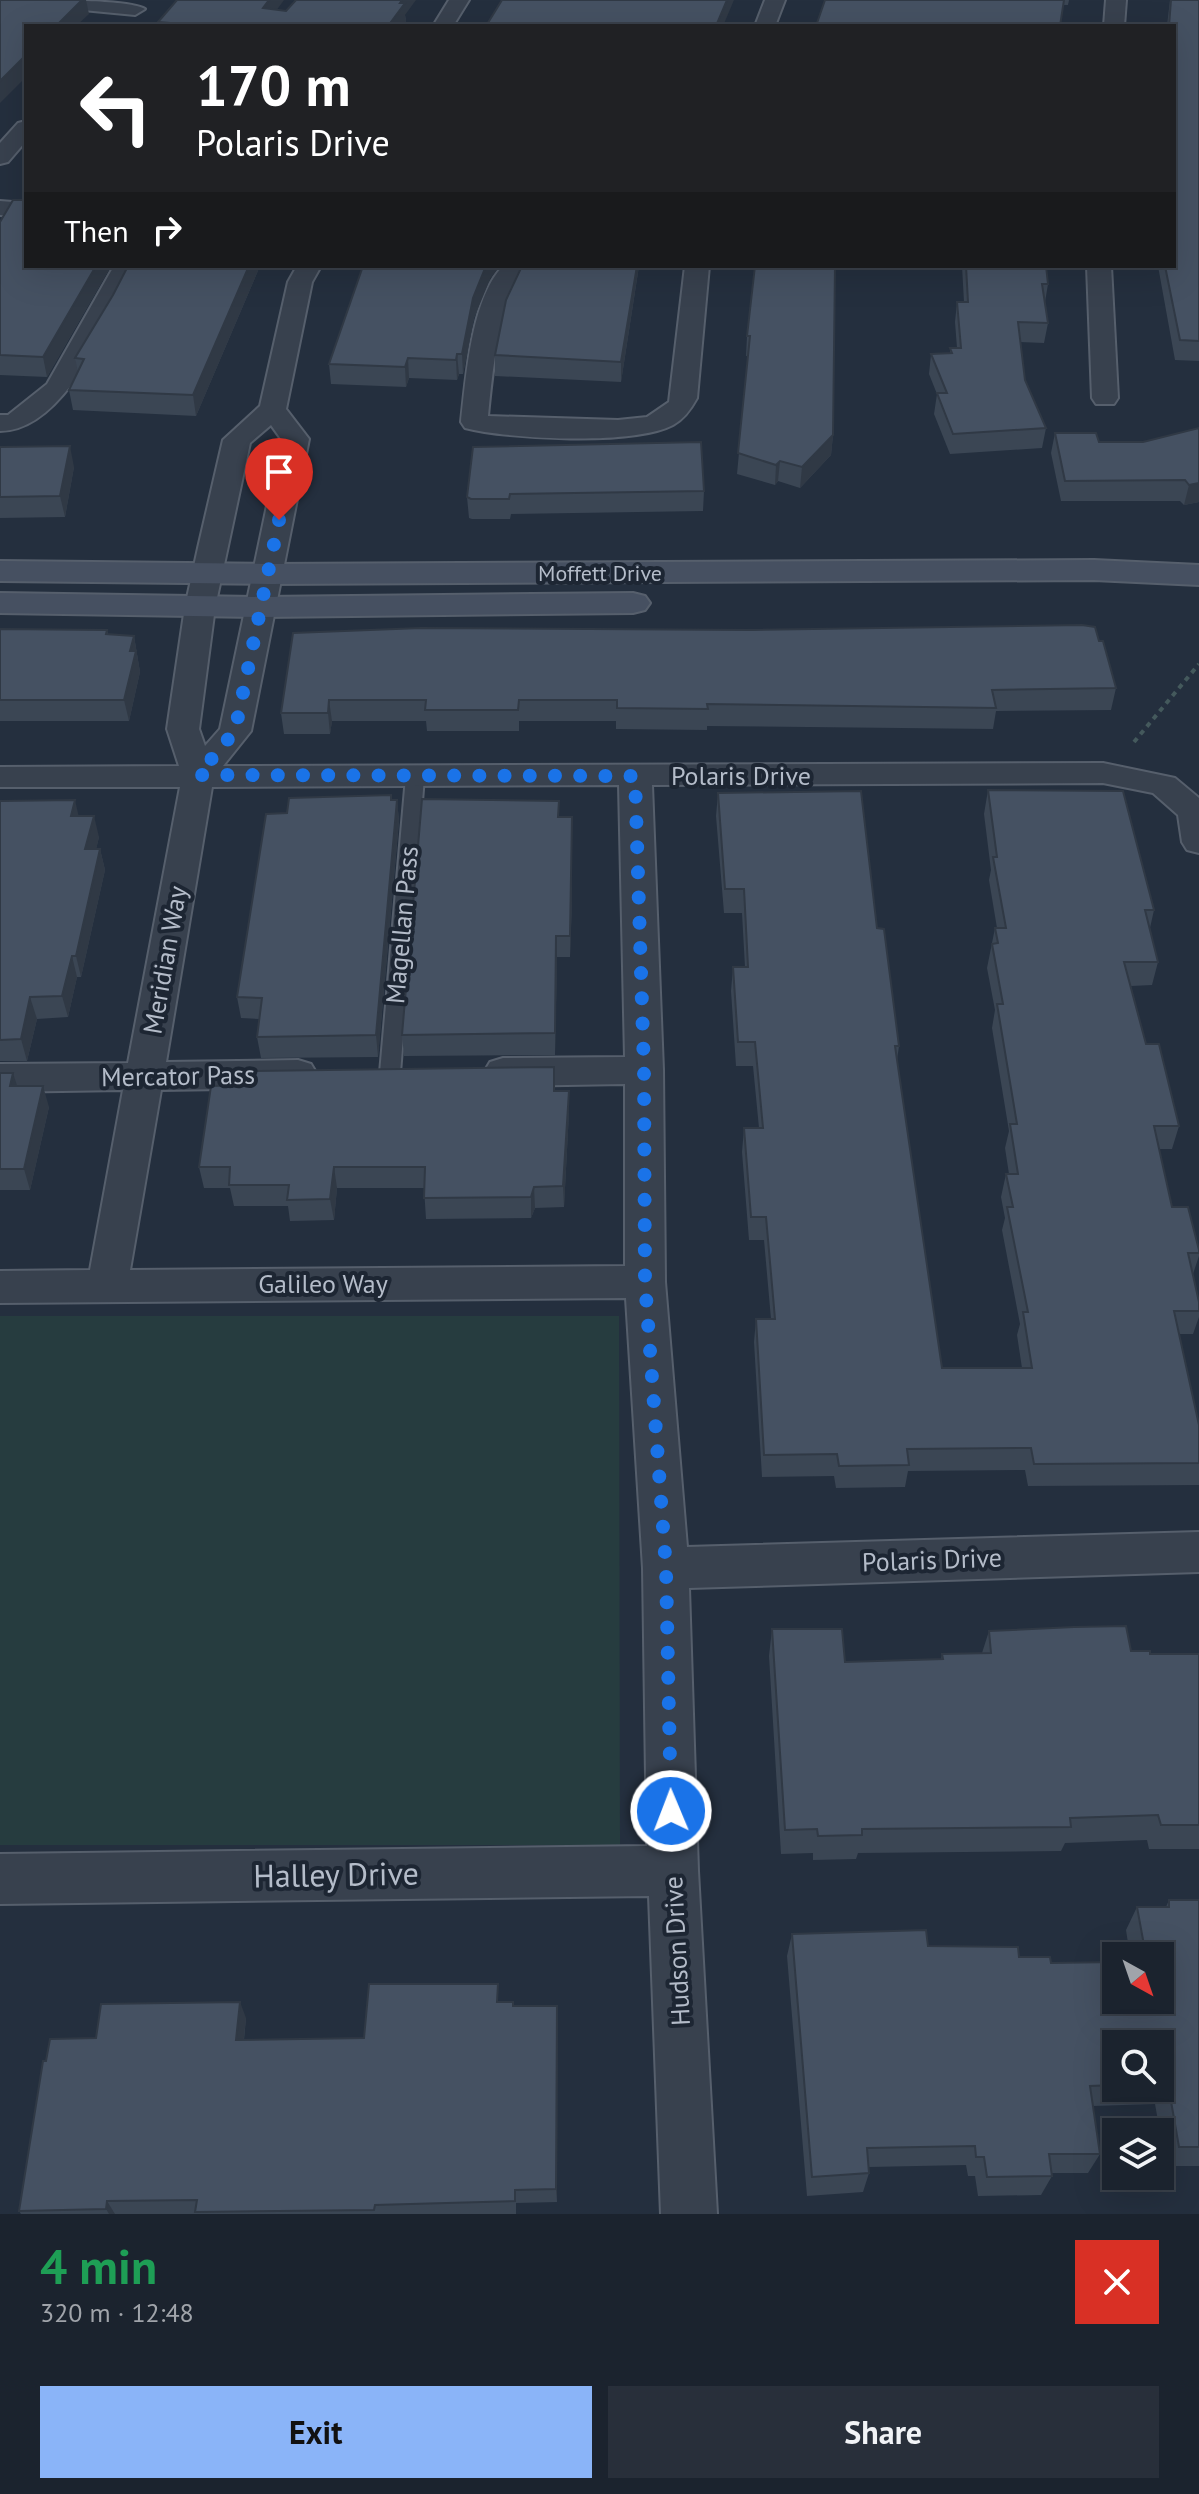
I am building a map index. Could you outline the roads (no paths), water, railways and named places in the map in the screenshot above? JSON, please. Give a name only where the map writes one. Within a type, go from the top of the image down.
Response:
[{"type":"street","points":[[41,0],[139,4]]},
{"type":"street","points":[[444,24],[459,0]]},
{"type":"street","points":[[766,24],[775,0]]},
{"type":"street","points":[[1114,24],[1116,0]]},
{"type":"street","points":[[121,24],[139,4]]},
{"type":"street","points":[[0,118],[24,120]]},
{"type":"street","points":[[0,157],[24,130]]},
{"type":"street","points":[[0,208],[24,210]]},
{"type":"street","points":[[7,423],[57,389],[125,268]]},
{"type":"street","points":[[273,409],[300,282],[308,268]]},
{"type":"street","points":[[513,268],[508,272],[495,303],[478,380],[474,422],[634,428],[668,417],[679,408],[684,398],[697,268]]},
{"type":"street","points":[[1099,268],[1105,398]]},
{"type":"street","name":"Meridian Way","points":[[107,1286],[198,775],[183,729],[203,591],[237,440],[273,409],[295,439],[266,591],[235,731],[198,775]]},
{"type":"street","name":"Moffett Drive","points":[[266,591],[1094,570],[1199,575]]},
{"type":"street","name":"Moffett Drive","points":[[0,571],[203,591]]},
{"type":"street","name":"Moffett Drive","points":[[0,603],[203,591],[1199,601]]},
{"type":"street","name":"Polaris Drive","points":[[0,777],[1103,773],[1163,785],[1194,811],[1199,842]]},
{"type":"street","name":"Hudson Drive","points":[[635,776],[644,1070],[645,1282],[666,1568],[673,1871],[689,2214]]},
{"type":"street","points":[[470,1072],[644,1070]]},
{"type":"street","name":"Mercator Pass","points":[[0,1078],[375,1073]]},
{"type":"street","name":"Galileo Way","points":[[0,1287],[645,1282]]},
{"type":"street","name":"Polaris Drive","points":[[666,1568],[1199,1552]]},
{"type":"street","name":"Halley Drive","points":[[0,1879],[673,1871]]},
{"type":"lane","name":"Magellan Pass","points":[[375,1073],[415,777]]}]
